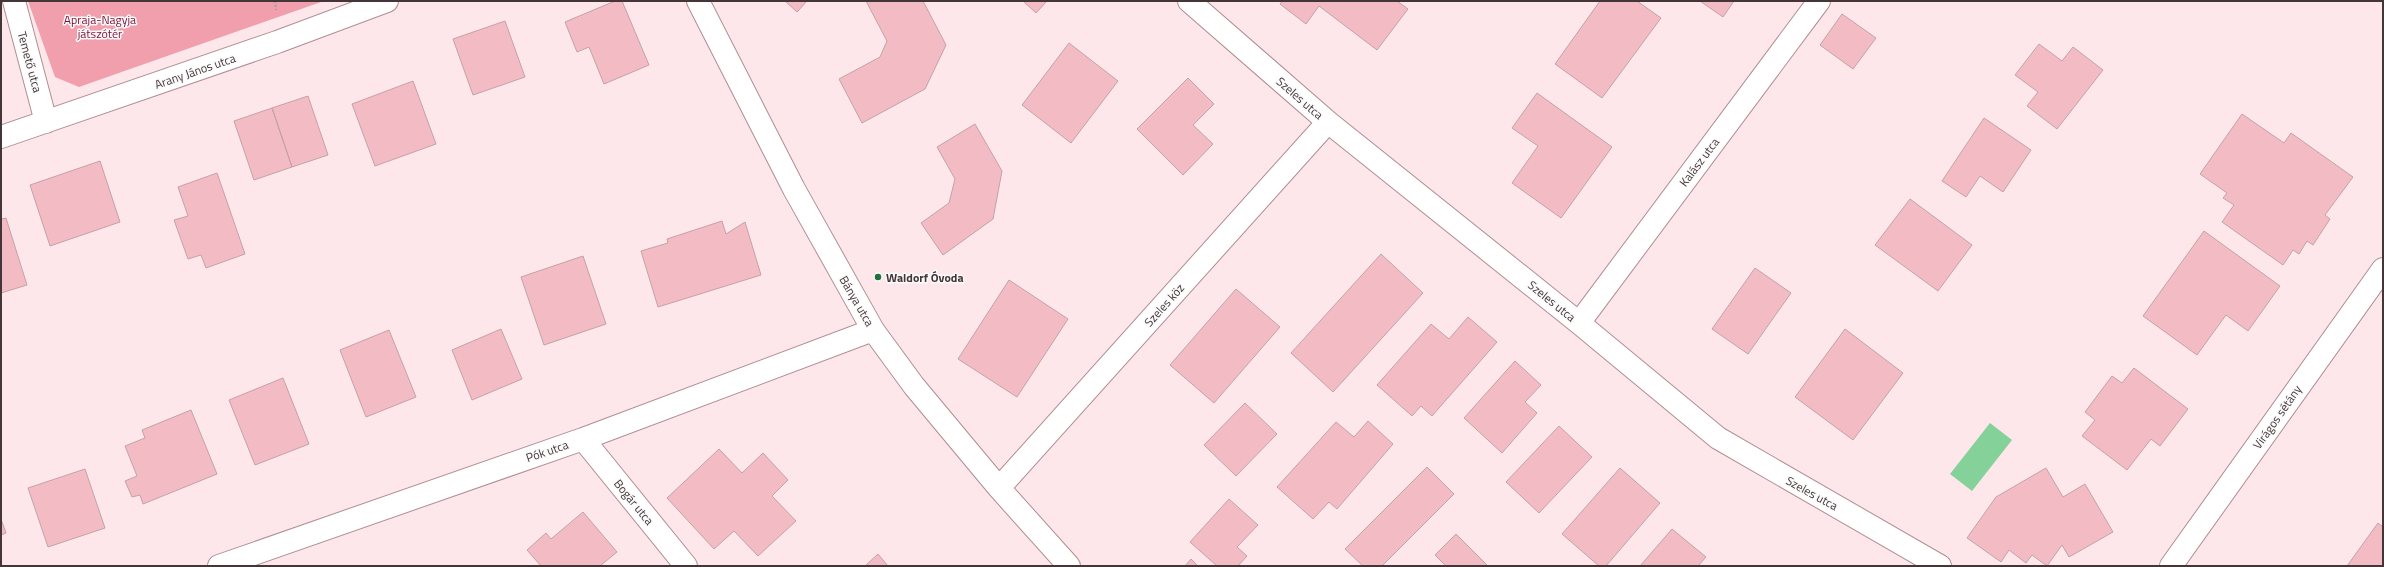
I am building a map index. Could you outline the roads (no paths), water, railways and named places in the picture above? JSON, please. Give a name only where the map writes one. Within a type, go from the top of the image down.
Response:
[{"type":"street","name":"Temető utca","points":[[14,1],[46,122]]},
{"type":"street","name":"Arany János utca","points":[[1,136],[46,122],[277,42],[387,1]]},
{"type":"street","name":"Bánya utca","points":[[698,1],[794,190],[873,330],[914,386],[999,488],[1069,566]]},
{"type":"street","name":"Szeles utca","points":[[1189,1],[1328,122],[1579,323],[1724,443],[1940,566]]},
{"type":"street","name":"Kalász utca","points":[[1579,323],[1819,1]]},
{"type":"street","name":"Szeles köz","points":[[999,488],[1328,122]]},
{"type":"street","name":"Virágos sétány","points":[[2171,566],[2383,269]]},
{"type":"street","name":"Pók utca","points":[[219,566],[583,439],[873,330]]},
{"type":"street","name":"Bogár utca","points":[[583,439],[686,566]]},
{"type":"place","name":"Waldorf Óvoda","points":[[878,277]]},
{"type":"park label","name":"Apraja-Nagyja játszótér","points":[[100,26]]}]
